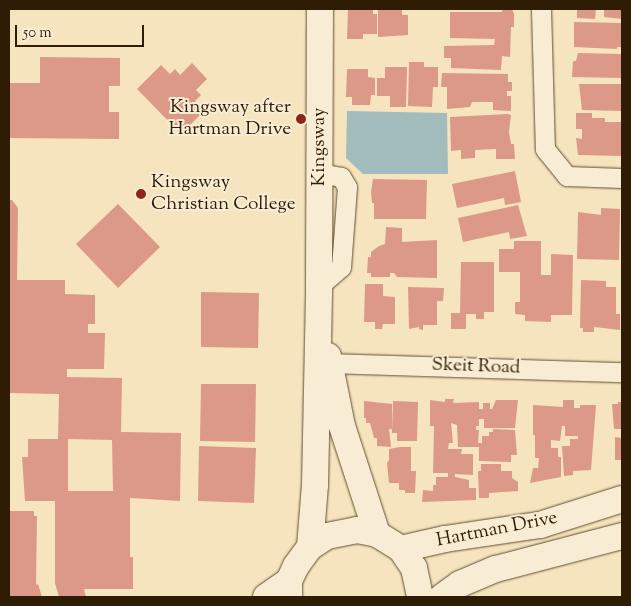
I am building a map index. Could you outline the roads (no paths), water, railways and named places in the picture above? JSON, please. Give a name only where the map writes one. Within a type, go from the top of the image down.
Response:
[{"type":"main road","name":"Kingsway","points":[[310,547],[315,485],[320,286],[320,9]]},
{"type":"main road","name":"Kingsway","points":[[320,286],[329,363],[342,426],[377,534]]},
{"type":"main road","name":"Hartman Drive","points":[[401,549],[445,539],[540,525],[622,499]]},
{"type":"main road","points":[[266,597],[289,589],[296,566],[310,547],[327,536],[347,530],[377,534],[401,549],[414,568],[420,597]]},
{"type":"main road","name":"Hartman Drive","points":[[442,597],[460,584],[496,569],[622,536]]},
{"type":"street","points":[[541,9],[545,149],[566,176],[622,178]]},
{"type":"street","name":"Skeit Road","points":[[329,363],[622,372]]},
{"type":"water","points":[[347,111],[447,113],[448,174],[363,174],[346,158]]},
{"type":"place","name":"Kingsway after Hartman Drive","points":[[301,119]]},
{"type":"place","name":"Kingsway Christian College","points":[[141,194]]}]
